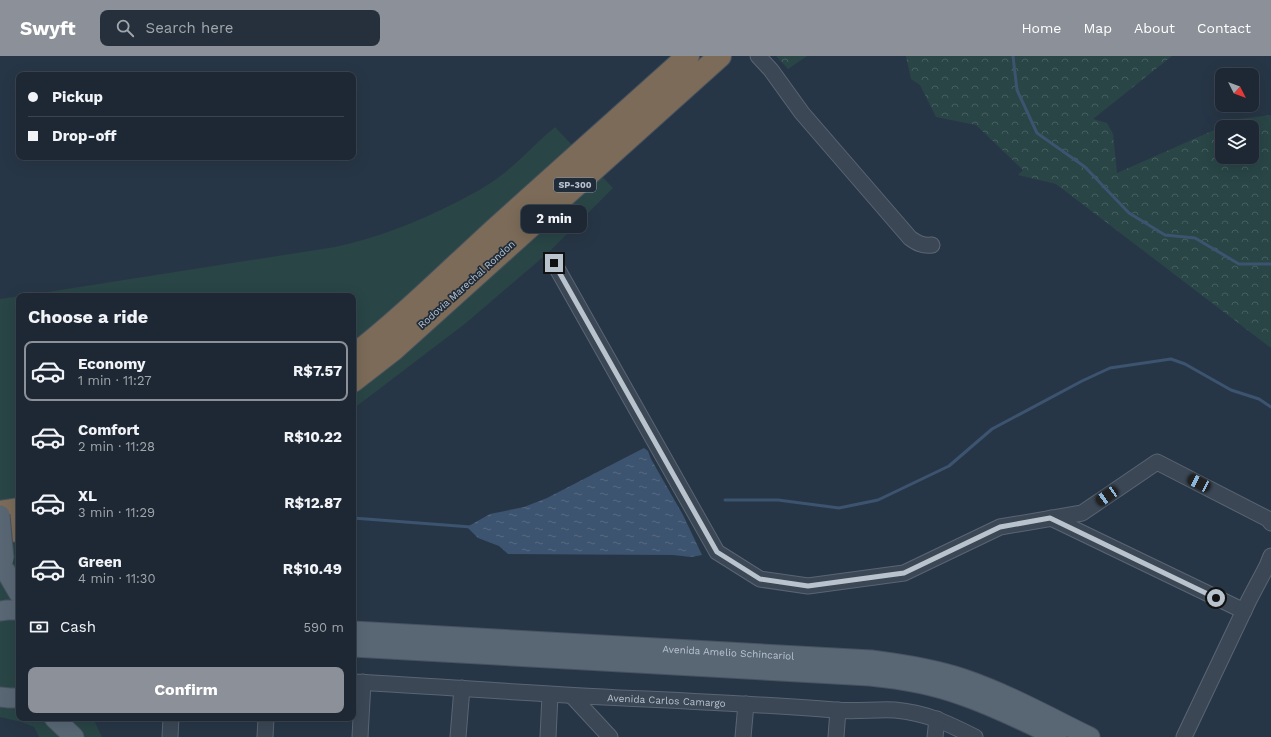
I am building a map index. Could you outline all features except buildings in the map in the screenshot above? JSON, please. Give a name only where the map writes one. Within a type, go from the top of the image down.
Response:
[{"type":"highway","name":"Rodovia Marechal Rondon","points":[[356,354],[381,334],[688,56]]},
{"type":"highway","name":"Rodovia Marechal Rondon","points":[[356,379],[393,350],[720,56]]},
{"type":"highway","points":[[0,512],[16,510]]},
{"type":"highway","points":[[0,532],[16,530]]},
{"type":"main road","points":[[0,515],[3,571],[16,590]]},
{"type":"main road","points":[[0,611],[16,610]]},
{"type":"main road","name":"Avenida Amelio Schincariol","points":[[356,631],[895,663],[942,672],[973,682],[1090,737]]},
{"type":"main road","name":"Avenida Amelio Schincariol","points":[[356,647],[870,676],[930,686],[960,694],[1057,737]]},
{"type":"main road","points":[[57,721],[74,737]]},
{"type":"main road","points":[[75,721],[82,737]]},
{"type":"street","points":[[758,56],[771,70],[802,113],[910,238],[925,246],[932,245]]},
{"type":"street","points":[[554,263],[717,552],[760,579],[808,586],[904,573],[1000,527],[1082,513],[1157,462],[1268,519],[1271,523]]},
{"type":"street","points":[[1050,518],[1244,611]]},
{"type":"street","points":[[1184,737],[1271,556]]},
{"type":"street","points":[[358,682],[360,737]]},
{"type":"street","name":"Avenida Carlos Camargo","points":[[358,682],[550,695],[746,704],[838,710],[894,710],[917,713],[937,719],[975,737]]},
{"type":"street","points":[[458,737],[462,688]]},
{"type":"street","points":[[548,737],[550,695]]},
{"type":"street","points":[[572,696],[610,737]]},
{"type":"street","points":[[743,737],[746,704]]},
{"type":"street","points":[[836,737],[838,710]]},
{"type":"street","points":[[936,737],[937,719]]},
{"type":"street","points":[[170,737],[171,721]]},
{"type":"street","points":[[265,737],[266,721]]},
{"type":"green space","points":[[776,56],[807,56],[788,69]]},
{"type":"green space","points":[[906,56],[1172,56],[1093,119],[1107,123],[1113,134],[1117,173],[1215,130],[1215,164],[1259,164],[1259,120],[1237,120],[1271,115],[1271,348],[1056,184],[1018,175],[1023,170],[976,125],[936,117],[920,85],[911,79]]},
{"type":"green space","points":[[555,127],[613,188],[549,252],[466,323],[356,407],[356,293],[41,293],[335,247],[351,243],[396,229],[426,217],[480,190],[510,169]]},
{"type":"green space","points":[[16,296],[16,721],[0,717],[0,299]]},
{"type":"green space","points":[[17,721],[94,721],[102,737],[39,737],[34,727]]},
{"type":"water","points":[[644,448],[648,451],[651,459],[683,515],[702,555],[691,557],[673,555],[508,554],[499,546],[478,538],[467,527],[490,514],[524,507],[547,498]]},
{"type":"waterway","points":[[1013,56],[1017,90],[1037,133],[1085,167],[1129,213],[1165,235],[1195,238],[1239,264],[1271,264]]},
{"type":"waterway","points":[[725,500],[778,500],[839,508],[878,500],[949,466],[992,429],[1082,381],[1110,368],[1171,359],[1185,364],[1231,390],[1259,399],[1271,407]]},
{"type":"waterway","points":[[356,518],[471,527]]},
{"type":"route","points":[[554,263],[717,552],[760,579],[808,586],[904,573],[1000,527],[1050,518],[1216,598]]}]
